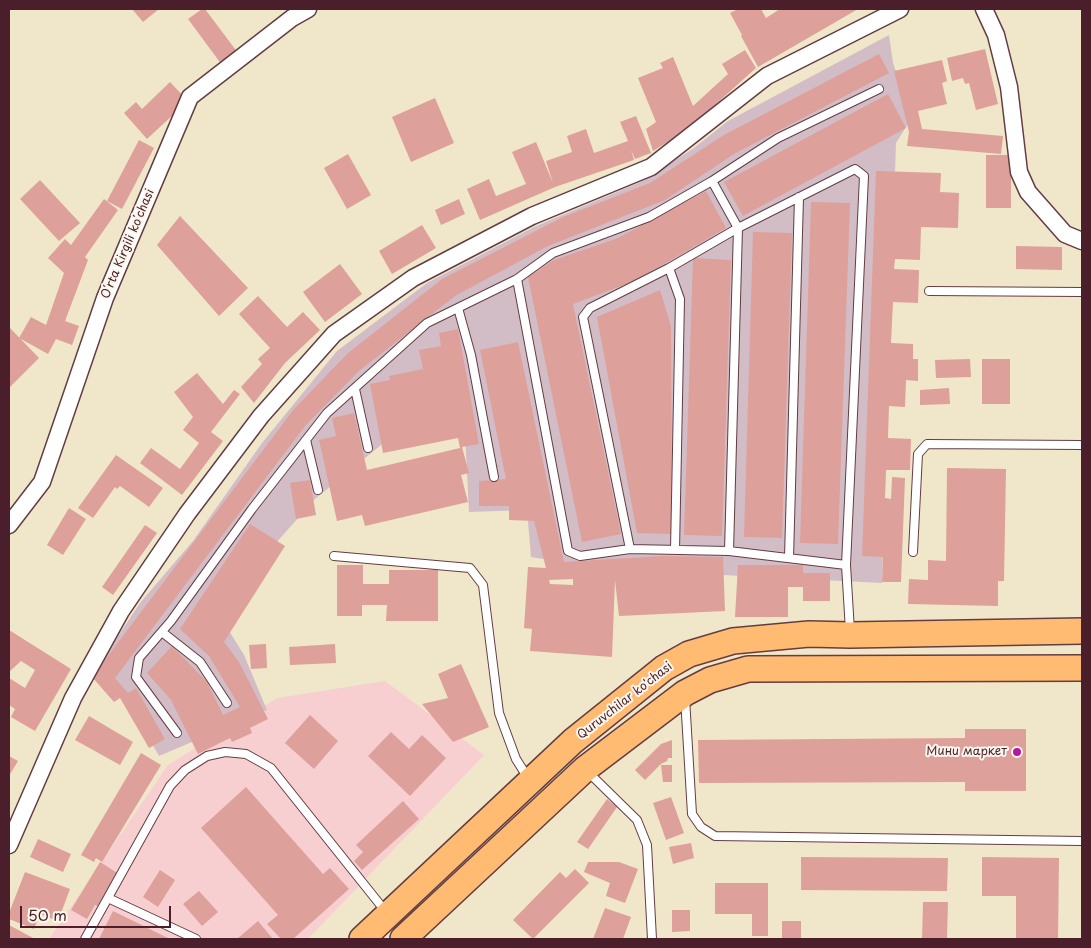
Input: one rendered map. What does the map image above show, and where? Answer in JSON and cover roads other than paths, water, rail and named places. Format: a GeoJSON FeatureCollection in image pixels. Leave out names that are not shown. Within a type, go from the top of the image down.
{"type":"FeatureCollection","features":[{"type":"Feature","properties":{"kind":"main road","name":"Quruvchilar ko'chasi"},"geometry":{"type":"LineString","coordinates":[[362,939],[573,741],[664,668],[689,654],[733,641],[809,634],[850,636],[1082,631]]}},
{"type":"Feature","properties":{"kind":"main road"},"geometry":{"type":"LineString","coordinates":[[403,939],[584,769],[685,693],[710,680],[748,669],[1082,668]]}},
{"type":"Feature","properties":{"kind":"street","name":"Oʻrta Kirgili koʻchasi"},"geometry":{"type":"LineString","coordinates":[[9,525],[42,482],[105,298],[190,97],[292,18],[308,9]]}},
{"type":"Feature","properties":{"kind":"street"},"geometry":{"type":"LineString","coordinates":[[9,845],[73,698],[121,611],[187,514],[261,416],[334,334],[413,278],[532,216],[651,167],[767,76],[900,9]]}},
{"type":"Feature","properties":{"kind":"street"},"geometry":{"type":"LineString","coordinates":[[984,9],[996,35],[1008,87],[1019,172],[1028,192],[1065,234],[1082,241]]}},
{"type":"Feature","properties":{"kind":"lane"},"geometry":{"type":"LineString","coordinates":[[177,733],[136,677],[139,658],[162,632],[252,509],[327,413],[427,323],[517,279],[553,253],[650,217],[712,181],[778,138],[879,89]]}},
{"type":"Feature","properties":{"kind":"lane"},"geometry":{"type":"LineString","coordinates":[[630,549],[582,317],[590,308],[669,268],[738,228],[854,169],[864,176],[846,565],[850,636]]}},
{"type":"Feature","properties":{"kind":"lane"},"geometry":{"type":"LineString","coordinates":[[712,181],[738,228],[729,551]]}},
{"type":"Feature","properties":{"kind":"lane"},"geometry":{"type":"LineString","coordinates":[[789,558],[799,197]]}},
{"type":"Feature","properties":{"kind":"lane"},"geometry":{"type":"LineString","coordinates":[[669,268],[680,299],[675,550]]}},
{"type":"Feature","properties":{"kind":"lane"},"geometry":{"type":"LineString","coordinates":[[517,279],[568,551],[580,556],[630,549],[729,551],[846,565]]}},
{"type":"Feature","properties":{"kind":"lane"},"geometry":{"type":"LineString","coordinates":[[928,292],[1082,292]]}},
{"type":"Feature","properties":{"kind":"lane"},"geometry":{"type":"LineString","coordinates":[[458,308],[470,355],[494,477]]}},
{"type":"Feature","properties":{"kind":"lane"},"geometry":{"type":"LineString","coordinates":[[355,389],[368,448]]}},
{"type":"Feature","properties":{"kind":"lane"},"geometry":{"type":"LineString","coordinates":[[306,440],[318,490]]}},
{"type":"Feature","properties":{"kind":"lane"},"geometry":{"type":"LineString","coordinates":[[913,552],[918,454],[927,444],[1082,444]]}},
{"type":"Feature","properties":{"kind":"lane"},"geometry":{"type":"LineString","coordinates":[[334,556],[470,568],[483,585],[499,713],[516,758],[530,781]]}},
{"type":"Feature","properties":{"kind":"lane"},"geometry":{"type":"LineString","coordinates":[[162,632],[200,662],[227,703]]}},
{"type":"Feature","properties":{"kind":"lane"},"geometry":{"type":"LineString","coordinates":[[685,693],[692,814],[701,827],[715,836],[1082,841]]}},
{"type":"Feature","properties":{"kind":"lane"},"geometry":{"type":"LineString","coordinates":[[85,939],[170,786],[185,770],[207,756],[225,752],[246,754],[271,768],[387,914]]}},
{"type":"Feature","properties":{"kind":"lane"},"geometry":{"type":"LineString","coordinates":[[584,769],[637,820],[647,845],[652,939]]}},
{"type":"Feature","properties":{"kind":"lane"},"geometry":{"type":"LineString","coordinates":[[108,898],[196,939]]}},
{"type":"Feature","properties":{"kind":"place","name":"Мини маркет"},"geometry":{"type":"Point","coordinates":[1017,752]}}]}
